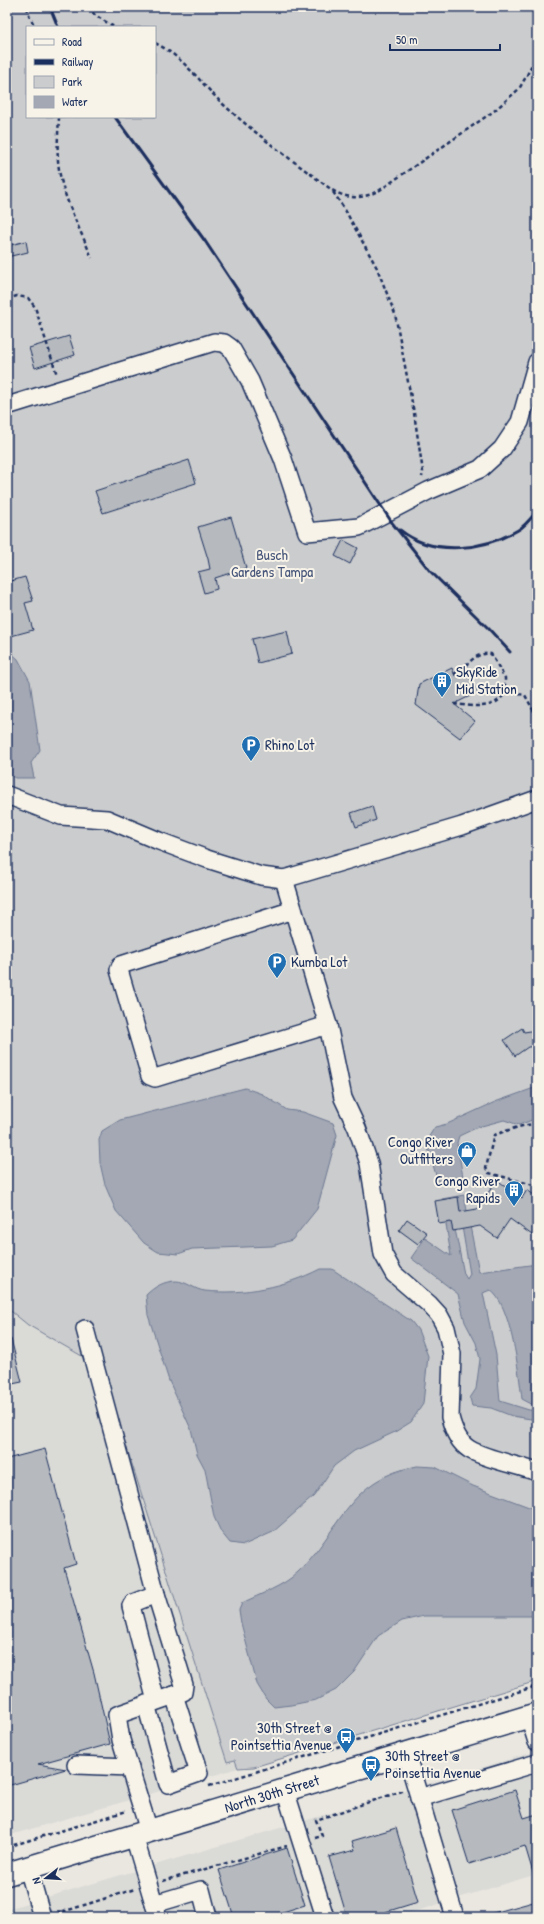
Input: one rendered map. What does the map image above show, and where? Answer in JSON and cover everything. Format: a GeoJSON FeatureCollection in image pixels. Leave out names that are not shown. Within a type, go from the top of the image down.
{"type":"FeatureCollection","features":[{"type":"Feature","properties":{"kind":"main road","name":"North 30th Street"},"geometry":{"type":"LineString","coordinates":[[7,1874],[533,1715]]}},
{"type":"Feature","properties":{"kind":"street"},"geometry":{"type":"LineString","coordinates":[[7,406],[214,342],[224,343],[231,348],[256,394],[283,459],[307,532],[359,526],[410,500],[480,469],[502,449],[520,422],[537,362]]}},
{"type":"Feature","properties":{"kind":"street"},"geometry":{"type":"LineString","coordinates":[[7,795],[61,816],[107,819],[207,859],[261,876],[284,879],[462,826],[537,799]]}},
{"type":"Feature","properties":{"kind":"street"},"geometry":{"type":"LineString","coordinates":[[284,879],[328,1025],[343,1098],[357,1128],[369,1163],[383,1254],[394,1274],[429,1304],[439,1315],[446,1328],[452,1354],[450,1417],[452,1426],[456,1435],[468,1448],[537,1472]]}},
{"type":"Feature","properties":{"kind":"street"},"geometry":{"type":"LineString","coordinates":[[293,910],[121,965],[119,970],[150,1076],[155,1078],[328,1025]]}},
{"type":"Feature","properties":{"kind":"street"},"geometry":{"type":"LineString","coordinates":[[85,1329],[156,1594],[184,1685],[183,1692],[117,1715],[121,1740],[142,1806],[141,1834],[148,1885],[156,1910],[201,1890],[208,1917]]}},
{"type":"Feature","properties":{"kind":"street"},"geometry":{"type":"LineString","coordinates":[[156,1594],[133,1603],[131,1606],[168,1784],[199,1773],[174,1695]]}},
{"type":"Feature","properties":{"kind":"street"},"geometry":{"type":"LineString","coordinates":[[533,1715],[537,1742]]}},
{"type":"Feature","properties":{"kind":"street"},"geometry":{"type":"LineString","coordinates":[[406,1753],[455,1917]]}},
{"type":"Feature","properties":{"kind":"street"},"geometry":{"type":"LineString","coordinates":[[419,1798],[537,1763]]}},
{"type":"Feature","properties":{"kind":"street"},"geometry":{"type":"LineString","coordinates":[[76,1765],[130,1767]]}},
{"type":"Feature","properties":{"kind":"street"},"geometry":{"type":"LineString","coordinates":[[285,1790],[325,1917]]}},
{"type":"Feature","properties":{"kind":"street"},"geometry":{"type":"LineString","coordinates":[[28,1868],[48,1916]]}},
{"type":"Feature","properties":{"kind":"path"},"geometry":{"type":"LineString","coordinates":[[27,7],[28,15],[34,26]]}},
{"type":"Feature","properties":{"kind":"path"},"geometry":{"type":"LineString","coordinates":[[88,7],[95,15],[112,26]]}},
{"type":"Feature","properties":{"kind":"path"},"geometry":{"type":"LineString","coordinates":[[537,25],[534,60],[537,78]]}},
{"type":"Feature","properties":{"kind":"path"},"geometry":{"type":"LineString","coordinates":[[156,43],[166,48],[178,58],[226,107],[332,190],[342,196],[361,198],[380,190],[508,100],[519,89],[528,75],[534,60]]}},
{"type":"Feature","properties":{"kind":"path"},"geometry":{"type":"LineString","coordinates":[[59,118],[58,151],[60,174],[65,195],[92,258]]}},
{"type":"Feature","properties":{"kind":"path"},"geometry":{"type":"LineString","coordinates":[[332,190],[344,208],[377,268],[395,314],[414,413],[422,472],[419,488],[410,500]]}},
{"type":"Feature","properties":{"kind":"path"},"geometry":{"type":"LineString","coordinates":[[7,299],[17,296],[28,298],[35,307],[62,389]]}},
{"type":"Feature","properties":{"kind":"path"},"geometry":{"type":"LineString","coordinates":[[454,674],[478,655],[485,653],[491,654],[505,678],[505,692],[502,698],[487,706],[454,704]]}},
{"type":"Feature","properties":{"kind":"path"},"geometry":{"type":"LineString","coordinates":[[505,692],[525,695],[537,717]]}},
{"type":"Feature","properties":{"kind":"path"},"geometry":{"type":"LineString","coordinates":[[537,1123],[518,1127],[494,1135],[486,1168],[489,1173],[537,1186]]}},
{"type":"Feature","properties":{"kind":"path"},"geometry":{"type":"LineString","coordinates":[[206,1787],[537,1686]]}},
{"type":"Feature","properties":{"kind":"path"},"geometry":{"type":"LineString","coordinates":[[48,1916],[148,1885],[322,1836],[316,1820],[402,1791]]}},
{"type":"Feature","properties":{"kind":"path"},"geometry":{"type":"LineString","coordinates":[[7,1847],[142,1806]]}},
{"type":"Feature","properties":{"kind":"shaded area"},"geometry":{"type":"Polygon","coordinates":[[[7,1009],[238,1768],[7,1836],[7,1009]]]}},
{"type":"Feature","properties":{"kind":"shaded area"},"geometry":{"type":"Polygon","coordinates":[[[537,1751],[537,1874],[458,1898],[424,1785],[537,1751]]]}},
{"type":"Feature","properties":{"kind":"shaded area"},"geometry":{"type":"Polygon","coordinates":[[[408,1790],[442,1903],[398,1917],[7,1917],[7,1909],[408,1790]]]}},
{"type":"Feature","properties":{"kind":"green space","name":"Busch Gardens Tampa"},"geometry":{"type":"Polygon","coordinates":[[[7,7],[537,7],[537,1681],[254,1767],[238,1768],[235,1760],[227,1762],[101,1367],[28,1325],[7,1308],[7,7]]]}},
{"type":"Feature","properties":{"kind":"water"},"geometry":{"type":"Polygon","coordinates":[[[7,649],[18,659],[30,681],[40,750],[31,763],[34,778],[15,778],[7,773],[7,649]]]}},
{"type":"Feature","properties":{"kind":"water"},"geometry":{"type":"Polygon","coordinates":[[[537,1087],[537,1118],[519,1125],[504,1120],[478,1127],[459,1136],[457,1143],[463,1177],[438,1182],[426,1141],[435,1127],[447,1124],[495,1102],[537,1087]]]}},
{"type":"Feature","properties":{"kind":"water"},"geometry":{"type":"Polygon","coordinates":[[[245,1088],[262,1094],[287,1110],[303,1112],[333,1123],[337,1135],[317,1209],[292,1240],[272,1246],[192,1249],[178,1254],[158,1252],[144,1243],[116,1211],[105,1185],[100,1163],[99,1140],[102,1131],[120,1120],[245,1088]]]}},
{"type":"Feature","properties":{"kind":"water"},"geometry":{"type":"Polygon","coordinates":[[[464,1195],[479,1272],[537,1264],[537,1407],[522,1399],[513,1340],[503,1309],[497,1297],[490,1290],[483,1293],[496,1355],[500,1401],[529,1410],[537,1410],[537,1420],[512,1416],[491,1408],[472,1406],[470,1398],[476,1389],[480,1359],[476,1343],[465,1322],[458,1294],[411,1258],[425,1238],[451,1256],[442,1199],[464,1195]],[[457,1197],[449,1199],[464,1274],[467,1279],[470,1274],[457,1197]]]}},
{"type":"Feature","properties":{"kind":"water"},"geometry":{"type":"Polygon","coordinates":[[[320,1269],[332,1269],[411,1321],[418,1330],[428,1356],[423,1404],[411,1422],[395,1432],[354,1451],[334,1466],[314,1496],[273,1532],[244,1545],[230,1543],[221,1532],[214,1517],[205,1469],[197,1454],[191,1429],[169,1381],[148,1315],[146,1295],[152,1289],[160,1285],[167,1282],[176,1281],[183,1282],[205,1291],[249,1291],[293,1281],[320,1269]]]}},
{"type":"Feature","properties":{"kind":"water"},"geometry":{"type":"Polygon","coordinates":[[[417,1466],[435,1467],[473,1486],[537,1510],[537,1616],[424,1616],[402,1621],[378,1636],[354,1672],[336,1690],[316,1700],[274,1707],[266,1699],[257,1684],[241,1623],[239,1610],[242,1603],[279,1586],[298,1572],[313,1556],[348,1508],[360,1494],[375,1482],[394,1473],[417,1466]]]}},
{"type":"Feature","properties":{"kind":"building"},"geometry":{"type":"Polygon","coordinates":[[[26,241],[28,252],[7,257],[7,246],[26,241]]]}},
{"type":"Feature","properties":{"kind":"building"},"geometry":{"type":"Polygon","coordinates":[[[69,336],[75,355],[35,368],[29,348],[69,336]]]}},
{"type":"Feature","properties":{"kind":"building"},"geometry":{"type":"Polygon","coordinates":[[[189,460],[196,483],[103,513],[95,491],[189,460]]]}},
{"type":"Feature","properties":{"kind":"building"},"geometry":{"type":"Polygon","coordinates":[[[231,517],[246,568],[215,578],[217,589],[204,593],[198,572],[210,569],[198,527],[231,517]]]}},
{"type":"Feature","properties":{"kind":"building"},"geometry":{"type":"Polygon","coordinates":[[[343,540],[358,548],[350,564],[335,556],[343,540]]]}},
{"type":"Feature","properties":{"kind":"building"},"geometry":{"type":"Polygon","coordinates":[[[25,577],[33,601],[25,603],[33,630],[11,636],[7,622],[7,582],[25,577]]]}},
{"type":"Feature","properties":{"kind":"building"},"geometry":{"type":"Polygon","coordinates":[[[287,631],[292,654],[258,663],[252,639],[287,631]]]}},
{"type":"Feature","properties":{"kind":"building","name":"SkyRide Mid Station"},"geometry":{"type":"Polygon","coordinates":[[[452,668],[455,676],[466,671],[478,692],[454,704],[475,721],[460,738],[416,705],[419,684],[452,668]]]}},
{"type":"Feature","properties":{"kind":"building"},"geometry":{"type":"Polygon","coordinates":[[[372,806],[376,820],[356,827],[351,813],[372,806]]]}},
{"type":"Feature","properties":{"kind":"building"},"geometry":{"type":"Polygon","coordinates":[[[522,1028],[524,1032],[537,1030],[537,1046],[528,1047],[515,1056],[504,1040],[522,1028]]]}},
{"type":"Feature","properties":{"kind":"building","name":"Congo River Rapids"},"geometry":{"type":"Polygon","coordinates":[[[497,1180],[522,1198],[527,1190],[537,1197],[537,1228],[532,1235],[510,1219],[497,1238],[480,1226],[453,1231],[451,1222],[439,1224],[435,1201],[458,1197],[460,1212],[477,1209],[497,1180]]]}},
{"type":"Feature","properties":{"kind":"building"},"geometry":{"type":"Polygon","coordinates":[[[407,1219],[427,1233],[418,1244],[399,1230],[407,1219]]]}},
{"type":"Feature","properties":{"kind":"building"},"geometry":{"type":"Polygon","coordinates":[[[7,1339],[11,1339],[22,1382],[7,1385],[7,1339]]]}},
{"type":"Feature","properties":{"kind":"building"},"geometry":{"type":"Polygon","coordinates":[[[45,1449],[76,1564],[64,1568],[94,1673],[110,1744],[38,1764],[66,1769],[7,1786],[7,1459],[45,1449]]]}},
{"type":"Feature","properties":{"kind":"building"},"geometry":{"type":"Polygon","coordinates":[[[515,1790],[524,1818],[537,1814],[537,1876],[534,1876],[525,1846],[469,1864],[452,1810],[515,1790]]]}},
{"type":"Feature","properties":{"kind":"building"},"geometry":{"type":"Polygon","coordinates":[[[396,1828],[418,1902],[369,1917],[347,1917],[329,1857],[355,1850],[352,1841],[396,1828]]]}},
{"type":"Feature","properties":{"kind":"building"},"geometry":{"type":"Polygon","coordinates":[[[287,1848],[305,1905],[267,1917],[234,1917],[219,1870],[287,1848]]]}},
{"type":"Feature","properties":{"kind":"building"},"geometry":{"type":"Polygon","coordinates":[[[537,1901],[537,1917],[493,1917],[493,1913],[537,1901]]]}},
{"type":"Feature","properties":{"kind":"railway"},"geometry":{"type":"LineString","coordinates":[[50,7],[58,26]]}},
{"type":"Feature","properties":{"kind":"railway"},"geometry":{"type":"LineString","coordinates":[[116,118],[205,241],[393,524],[430,571],[489,629],[510,652]]}},
{"type":"Feature","properties":{"kind":"railway"},"geometry":{"type":"LineString","coordinates":[[400,530],[413,539],[428,544],[459,548],[474,546],[505,537],[518,530],[526,524],[537,511]]}},
{"type":"Feature","properties":{"kind":"place","name":"SkyRide Mid Station"},"geometry":{"type":"Point","coordinates":[442,698]}},
{"type":"Feature","properties":{"kind":"place","name":"Rhino Lot"},"geometry":{"type":"Point","coordinates":[251,762]}},
{"type":"Feature","properties":{"kind":"place","name":"Kumba Lot"},"geometry":{"type":"Point","coordinates":[277,979]}},
{"type":"Feature","properties":{"kind":"place","name":"Congo River Outfitters"},"geometry":{"type":"Point","coordinates":[467,1168]}},
{"type":"Feature","properties":{"kind":"place","name":"Congo River Rapids"},"geometry":{"type":"Point","coordinates":[514,1207]}},
{"type":"Feature","properties":{"kind":"place","name":"30th Street @ Pointsettia Avenue"},"geometry":{"type":"Point","coordinates":[346,1754]}},
{"type":"Feature","properties":{"kind":"place","name":"30th Street @ Poinsettia Avenue"},"geometry":{"type":"Point","coordinates":[371,1782]}}]}
